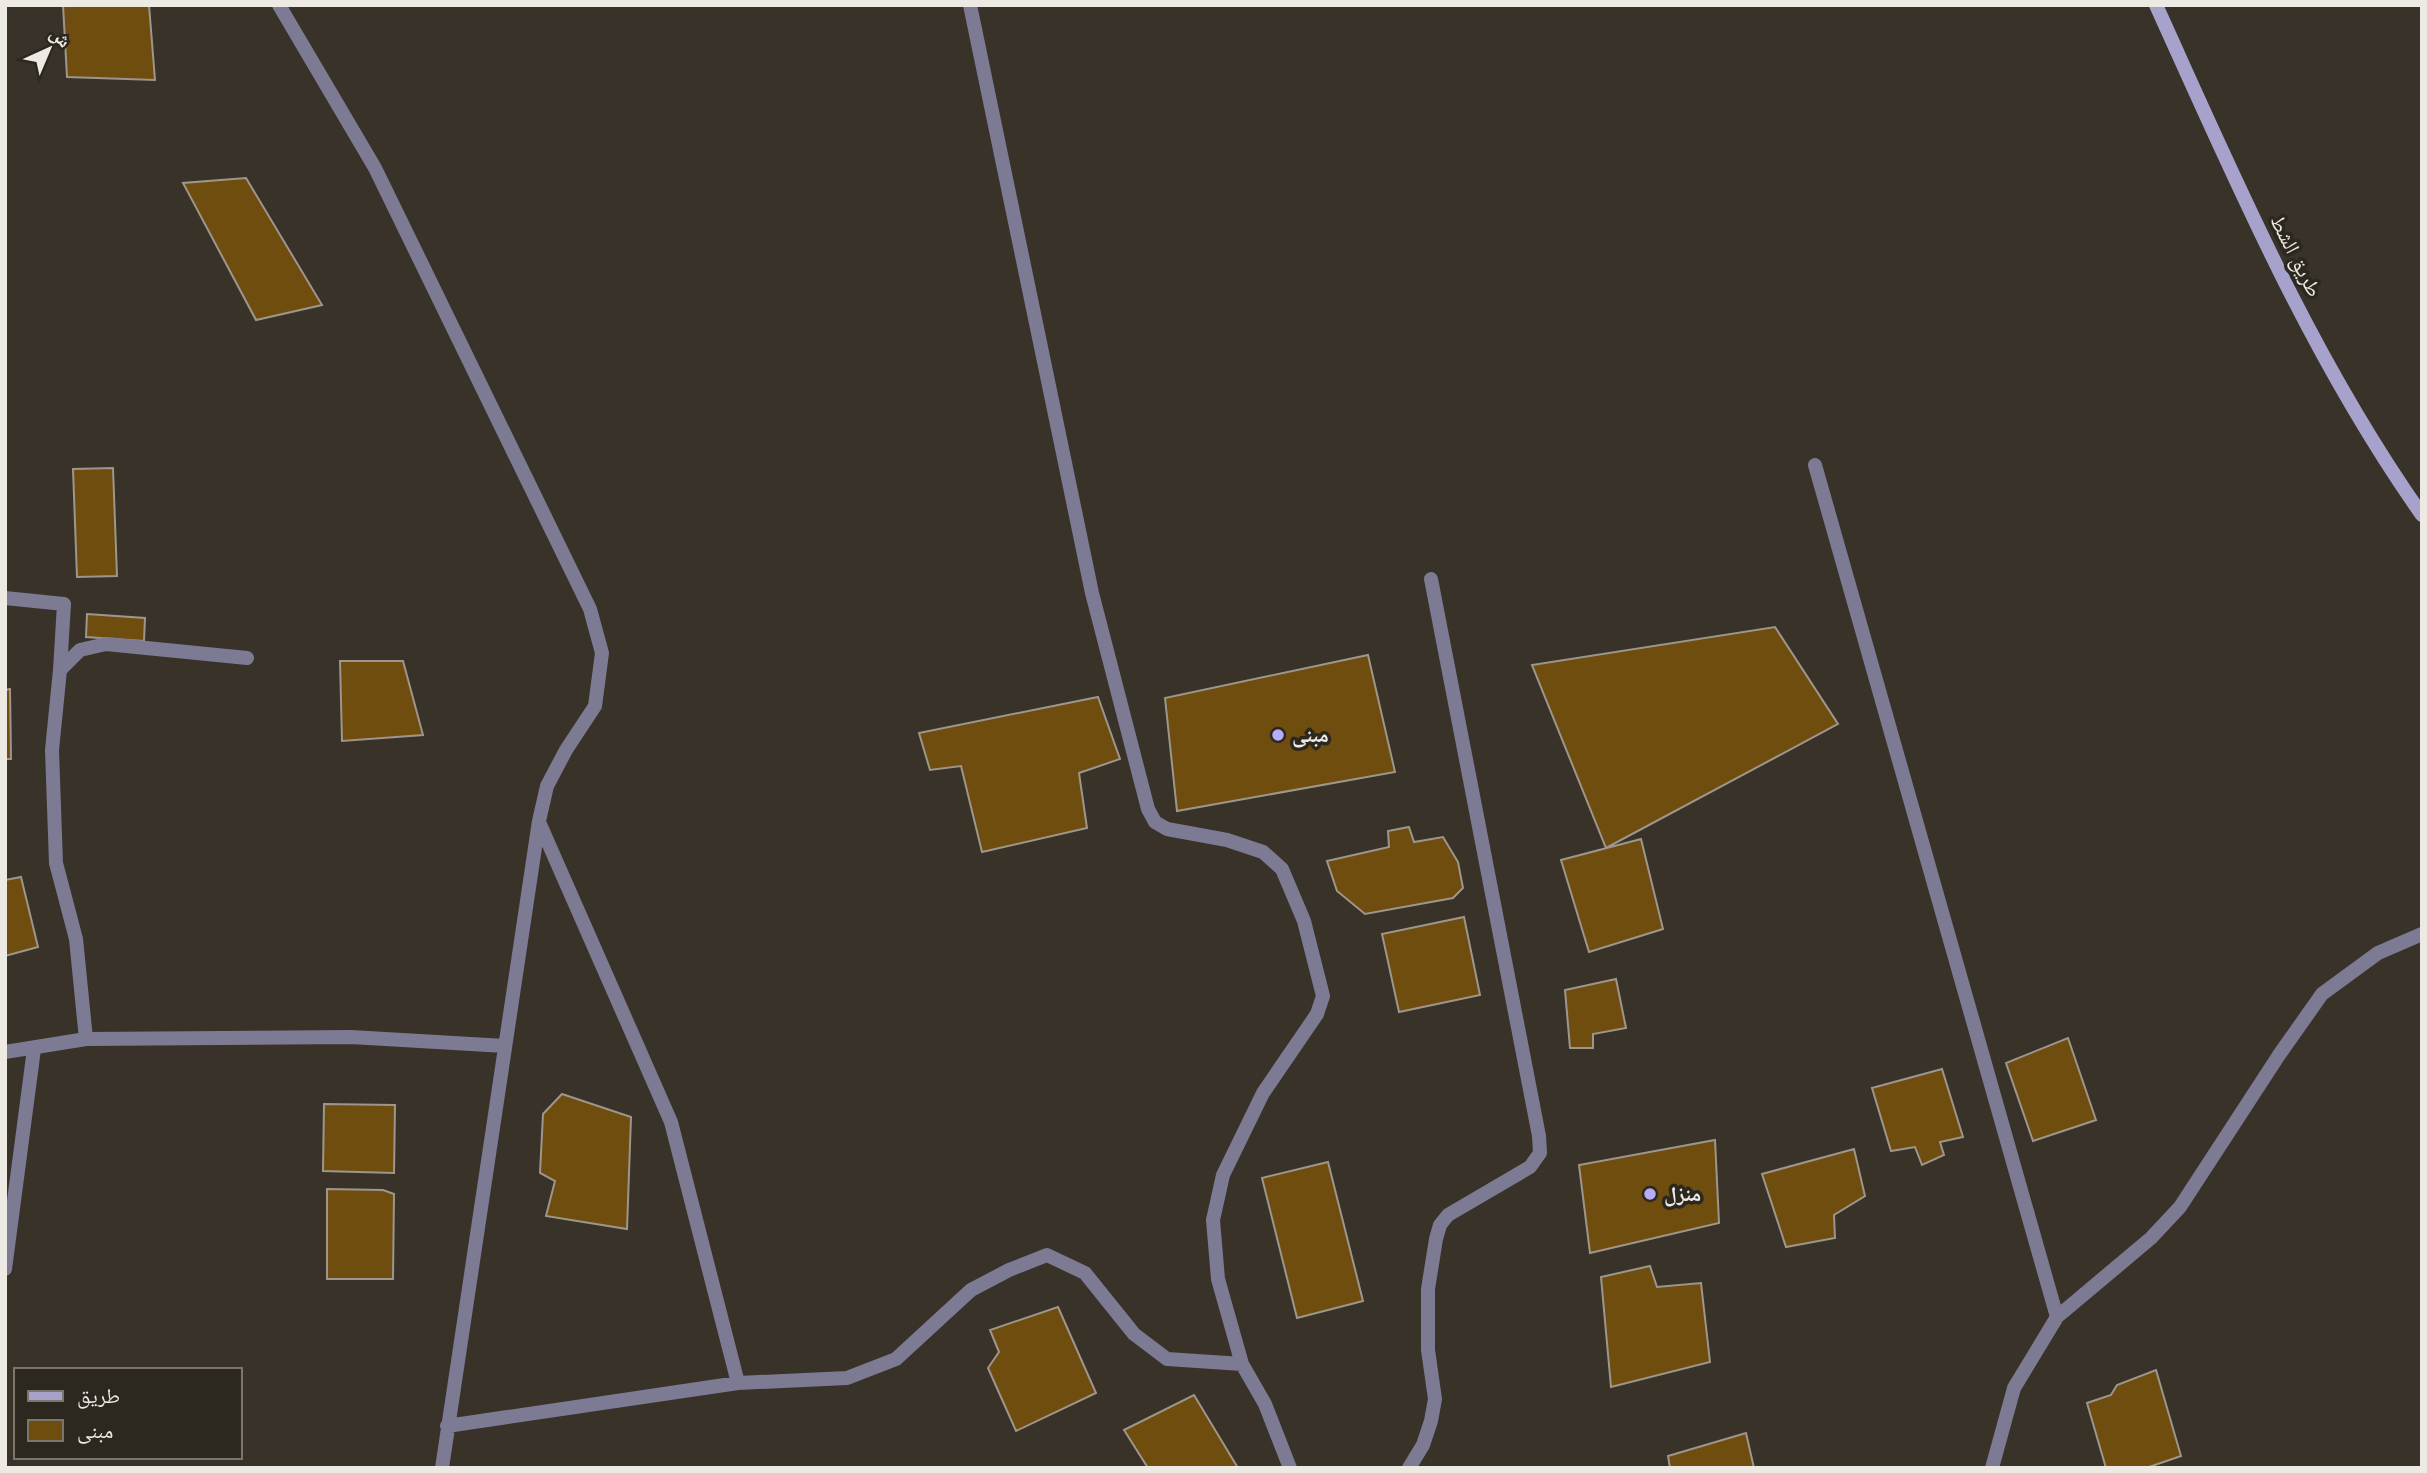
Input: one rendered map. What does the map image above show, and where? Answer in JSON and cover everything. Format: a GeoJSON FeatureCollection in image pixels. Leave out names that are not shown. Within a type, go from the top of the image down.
{"type":"FeatureCollection","features":[{"type":"Feature","properties":{"kind":"main road","name":"طريق الشط"},"geometry":{"type":"LineString","coordinates":[[2156,5],[2257,228],[2328,363],[2377,447],[2422,514]]}},
{"type":"Feature","properties":{"kind":"street"},"geometry":{"type":"LineString","coordinates":[[279,5],[375,168],[590,609],[602,653],[594,706],[547,786],[539,821],[442,1468]]}},
{"type":"Feature","properties":{"kind":"street"},"geometry":{"type":"LineString","coordinates":[[970,5],[1092,593],[1148,809],[1155,822],[1167,829],[1227,840],[1263,852],[1282,869],[1304,921],[1323,996],[1318,1014],[1263,1093],[1223,1175],[1213,1220],[1218,1279],[1242,1364],[1265,1404],[1290,1468]]}},
{"type":"Feature","properties":{"kind":"street"},"geometry":{"type":"LineString","coordinates":[[1815,465],[2057,1317]]}},
{"type":"Feature","properties":{"kind":"street"},"geometry":{"type":"LineString","coordinates":[[1409,1468],[1423,1445],[1435,1399],[1428,1350],[1428,1289],[1440,1225],[1448,1214],[1530,1167],[1540,1153],[1539,1136],[1431,579]]}},
{"type":"Feature","properties":{"kind":"street"},"geometry":{"type":"LineString","coordinates":[[5,598],[64,604],[52,750],[56,863],[76,939],[86,1039]]}},
{"type":"Feature","properties":{"kind":"street"},"geometry":{"type":"LineString","coordinates":[[60,670],[80,650],[106,644],[247,658]]}},
{"type":"Feature","properties":{"kind":"street"},"geometry":{"type":"LineString","coordinates":[[539,821],[671,1122],[738,1383]]}},
{"type":"Feature","properties":{"kind":"street"},"geometry":{"type":"LineString","coordinates":[[1992,1468],[2014,1388],[2057,1317],[2151,1238],[2180,1207],[2322,994],[2378,953],[2422,934]]}},
{"type":"Feature","properties":{"kind":"street"},"geometry":{"type":"LineString","coordinates":[[5,1052],[86,1039],[351,1037],[505,1046]]}},
{"type":"Feature","properties":{"kind":"street"},"geometry":{"type":"LineString","coordinates":[[5,1269],[34,1049]]}},
{"type":"Feature","properties":{"kind":"street"},"geometry":{"type":"LineString","coordinates":[[447,1426],[738,1383],[847,1377],[896,1359],[971,1290],[1010,1269],[1047,1255],[1085,1273],[1134,1334],[1167,1359],[1242,1364]]}},
{"type":"Feature","properties":{"kind":"building"},"geometry":{"type":"Polygon","coordinates":[[[63,5],[149,5],[155,80],[67,77],[63,5]]]}},
{"type":"Feature","properties":{"kind":"building"},"geometry":{"type":"Polygon","coordinates":[[[246,178],[322,305],[256,320],[183,183],[246,178]]]}},
{"type":"Feature","properties":{"kind":"building"},"geometry":{"type":"Polygon","coordinates":[[[113,468],[117,576],[77,577],[73,469],[113,468]]]}},
{"type":"Feature","properties":{"kind":"building"},"geometry":{"type":"Polygon","coordinates":[[[87,614],[145,618],[144,641],[86,637],[87,614]]]}},
{"type":"Feature","properties":{"kind":"building"},"geometry":{"type":"Polygon","coordinates":[[[1775,627],[1838,724],[1606,848],[1532,665],[1775,627]]]}},
{"type":"Feature","properties":{"kind":"building","name":"مبنى"},"geometry":{"type":"Polygon","coordinates":[[[1368,655],[1395,772],[1177,811],[1165,698],[1368,655]]]}},
{"type":"Feature","properties":{"kind":"building"},"geometry":{"type":"Polygon","coordinates":[[[340,661],[403,661],[423,735],[342,741],[340,661]]]}},
{"type":"Feature","properties":{"kind":"building"},"geometry":{"type":"Polygon","coordinates":[[[10,689],[11,759],[5,759],[5,690],[10,689]]]}},
{"type":"Feature","properties":{"kind":"building"},"geometry":{"type":"Polygon","coordinates":[[[1098,697],[1120,759],[1079,773],[1087,828],[982,852],[961,766],[930,770],[919,733],[1098,697]]]}},
{"type":"Feature","properties":{"kind":"building"},"geometry":{"type":"Polygon","coordinates":[[[1409,827],[1414,842],[1443,837],[1458,862],[1463,888],[1453,898],[1365,914],[1337,891],[1327,861],[1389,847],[1388,831],[1409,827]]]}},
{"type":"Feature","properties":{"kind":"building"},"geometry":{"type":"Polygon","coordinates":[[[1641,839],[1663,929],[1589,952],[1561,860],[1641,839]]]}},
{"type":"Feature","properties":{"kind":"building"},"geometry":{"type":"Polygon","coordinates":[[[21,877],[38,947],[5,956],[5,880],[21,877]]]}},
{"type":"Feature","properties":{"kind":"building"},"geometry":{"type":"Polygon","coordinates":[[[1464,917],[1480,995],[1399,1012],[1382,934],[1464,917]]]}},
{"type":"Feature","properties":{"kind":"building"},"geometry":{"type":"Polygon","coordinates":[[[1616,979],[1626,1028],[1593,1034],[1593,1048],[1570,1048],[1565,990],[1616,979]]]}},
{"type":"Feature","properties":{"kind":"building"},"geometry":{"type":"Polygon","coordinates":[[[2068,1038],[2096,1120],[2033,1141],[2006,1063],[2068,1038]]]}},
{"type":"Feature","properties":{"kind":"building"},"geometry":{"type":"Polygon","coordinates":[[[1942,1069],[1963,1137],[1940,1142],[1944,1155],[1922,1165],[1915,1147],[1891,1151],[1872,1088],[1942,1069]]]}},
{"type":"Feature","properties":{"kind":"building"},"geometry":{"type":"Polygon","coordinates":[[[562,1094],[631,1117],[627,1229],[546,1216],[555,1181],[540,1173],[543,1114],[562,1094]]]}},
{"type":"Feature","properties":{"kind":"building"},"geometry":{"type":"Polygon","coordinates":[[[324,1104],[395,1105],[394,1173],[323,1171],[324,1104]]]}},
{"type":"Feature","properties":{"kind":"building","name":"منزل"},"geometry":{"type":"Polygon","coordinates":[[[1715,1140],[1719,1223],[1590,1253],[1579,1165],[1715,1140]]]}},
{"type":"Feature","properties":{"kind":"building","name":"منزل"},"geometry":{"type":"Polygon","coordinates":[[[1854,1149],[1865,1196],[1834,1215],[1835,1238],[1786,1247],[1762,1174],[1854,1149]]]}},
{"type":"Feature","properties":{"kind":"building"},"geometry":{"type":"Polygon","coordinates":[[[1328,1162],[1363,1301],[1297,1318],[1262,1178],[1328,1162]]]}},
{"type":"Feature","properties":{"kind":"building"},"geometry":{"type":"Polygon","coordinates":[[[327,1189],[383,1190],[394,1194],[393,1279],[327,1279],[327,1189]]]}},
{"type":"Feature","properties":{"kind":"building","name":"منزل"},"geometry":{"type":"Polygon","coordinates":[[[1650,1266],[1657,1287],[1701,1283],[1710,1362],[1611,1387],[1601,1277],[1650,1266]]]}},
{"type":"Feature","properties":{"kind":"building"},"geometry":{"type":"Polygon","coordinates":[[[1058,1307],[1096,1393],[1016,1431],[988,1368],[999,1352],[990,1330],[1058,1307]]]}},
{"type":"Feature","properties":{"kind":"building"},"geometry":{"type":"Polygon","coordinates":[[[2156,1370],[2181,1456],[2146,1468],[2106,1468],[2087,1403],[2111,1395],[2117,1385],[2156,1370]]]}},
{"type":"Feature","properties":{"kind":"building"},"geometry":{"type":"Polygon","coordinates":[[[1194,1395],[1238,1468],[1148,1468],[1124,1430],[1194,1395]]]}},
{"type":"Feature","properties":{"kind":"building"},"geometry":{"type":"Polygon","coordinates":[[[1746,1433],[1754,1468],[1670,1468],[1668,1456],[1746,1433]]]}},
{"type":"Feature","properties":{"kind":"place","name":"مبنى"},"geometry":{"type":"Point","coordinates":[1278,735]}},
{"type":"Feature","properties":{"kind":"place","name":"منزل"},"geometry":{"type":"Point","coordinates":[1650,1194]}}]}
